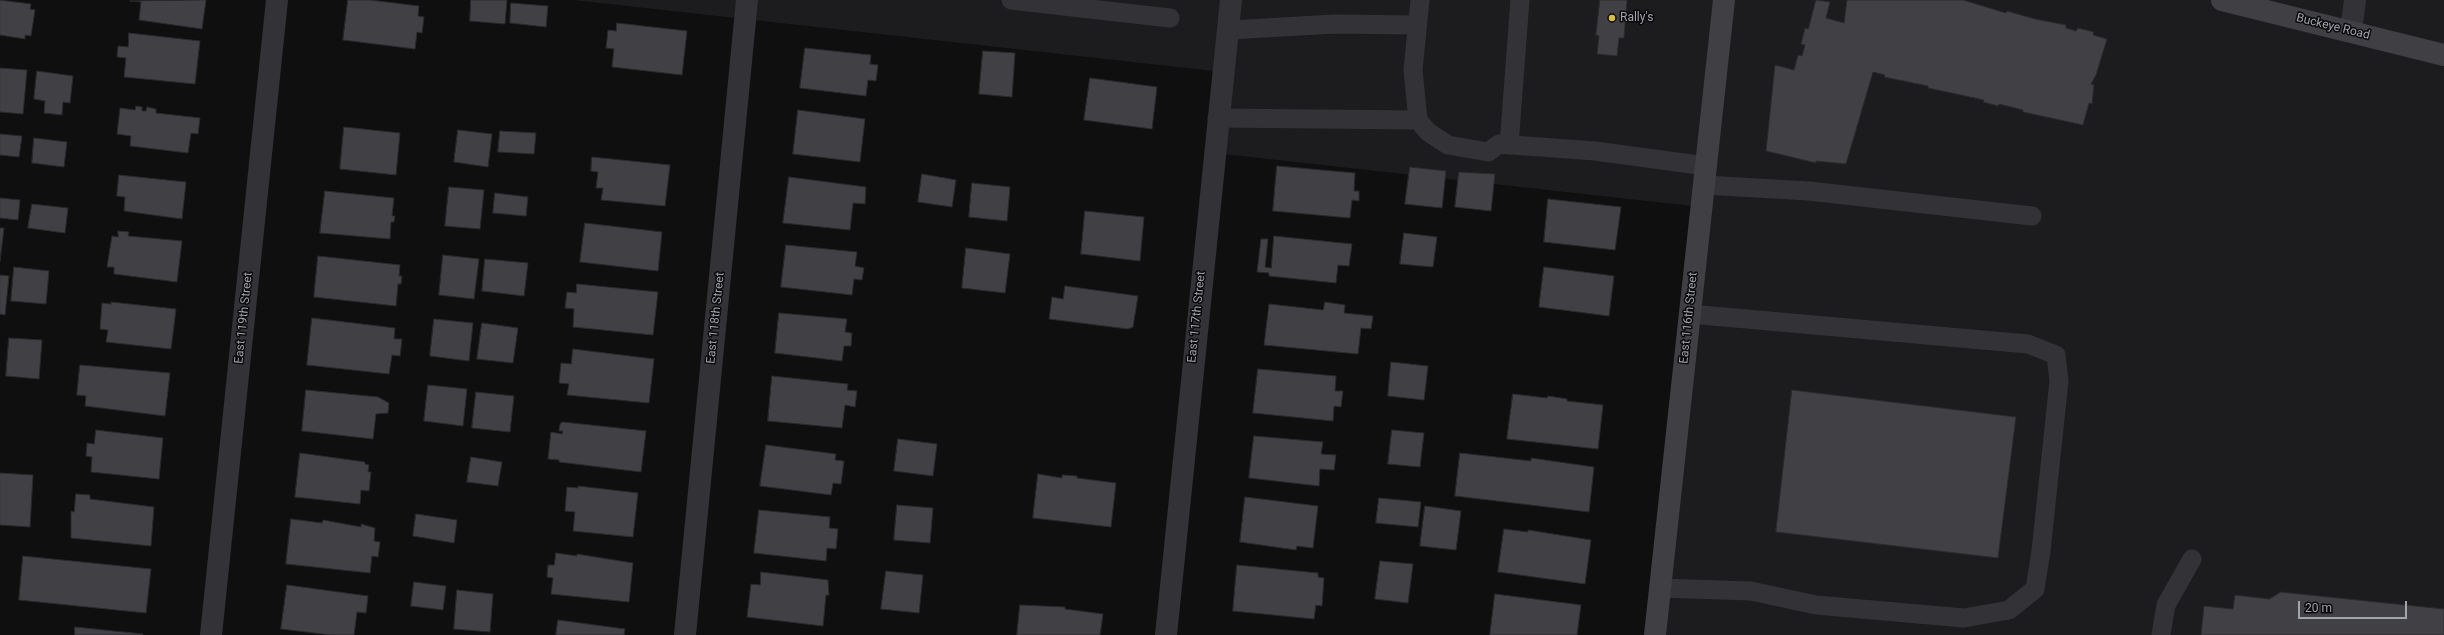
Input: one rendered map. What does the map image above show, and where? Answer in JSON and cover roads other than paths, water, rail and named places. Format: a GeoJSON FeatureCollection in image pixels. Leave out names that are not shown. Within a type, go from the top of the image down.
{"type":"FeatureCollection","features":[{"type":"Feature","properties":{"kind":"main road","name":"East 116th Street"},"geometry":{"type":"LineString","coordinates":[[1655,635],[1724,0]]}},
{"type":"Feature","properties":{"kind":"main road","name":"Buckeye Road"},"geometry":{"type":"LineString","coordinates":[[2222,0],[2259,4],[2351,32],[2444,55]]}},
{"type":"Feature","properties":{"kind":"street","name":"East 119th Street"},"geometry":{"type":"LineString","coordinates":[[211,635],[277,0]]}},
{"type":"Feature","properties":{"kind":"street","name":"East 118th Street"},"geometry":{"type":"LineString","coordinates":[[685,635],[747,0]]}},
{"type":"Feature","properties":{"kind":"street","name":"East 117th Street"},"geometry":{"type":"LineString","coordinates":[[1166,635],[1217,118],[1229,30],[1231,0]]}},
{"type":"Feature","properties":{"kind":"street"},"geometry":{"type":"LineString","coordinates":[[2351,32],[2354,0]]}},
{"type":"Feature","properties":{"kind":"lane"},"geometry":{"type":"LineString","coordinates":[[1011,0],[1170,18]]}},
{"type":"Feature","properties":{"kind":"lane"},"geometry":{"type":"LineString","coordinates":[[1420,0],[1413,70],[1418,120],[1428,132],[1448,144],[1488,152],[1499,144],[1595,151],[1705,176],[1809,191],[2032,216]]}},
{"type":"Feature","properties":{"kind":"lane"},"geometry":{"type":"LineString","coordinates":[[1508,145],[1520,0]]}},
{"type":"Feature","properties":{"kind":"lane"},"geometry":{"type":"LineString","coordinates":[[1229,30],[1334,24],[1417,24]]}},
{"type":"Feature","properties":{"kind":"lane"},"geometry":{"type":"LineString","coordinates":[[1217,118],[1418,120]]}},
{"type":"Feature","properties":{"kind":"lane"},"geometry":{"type":"LineString","coordinates":[[1660,588],[1751,591],[1816,605],[1964,618],[2008,610],[2034,590],[2041,551],[2059,381],[2056,355],[2028,344],[1690,314]]}},
{"type":"Feature","properties":{"kind":"lane"},"geometry":{"type":"LineString","coordinates":[[2161,635],[2166,605],[2192,559]]}},
{"type":"Feature","properties":{"kind":"place","name":"Rally's"},"geometry":{"type":"Point","coordinates":[1612,18]}}]}
